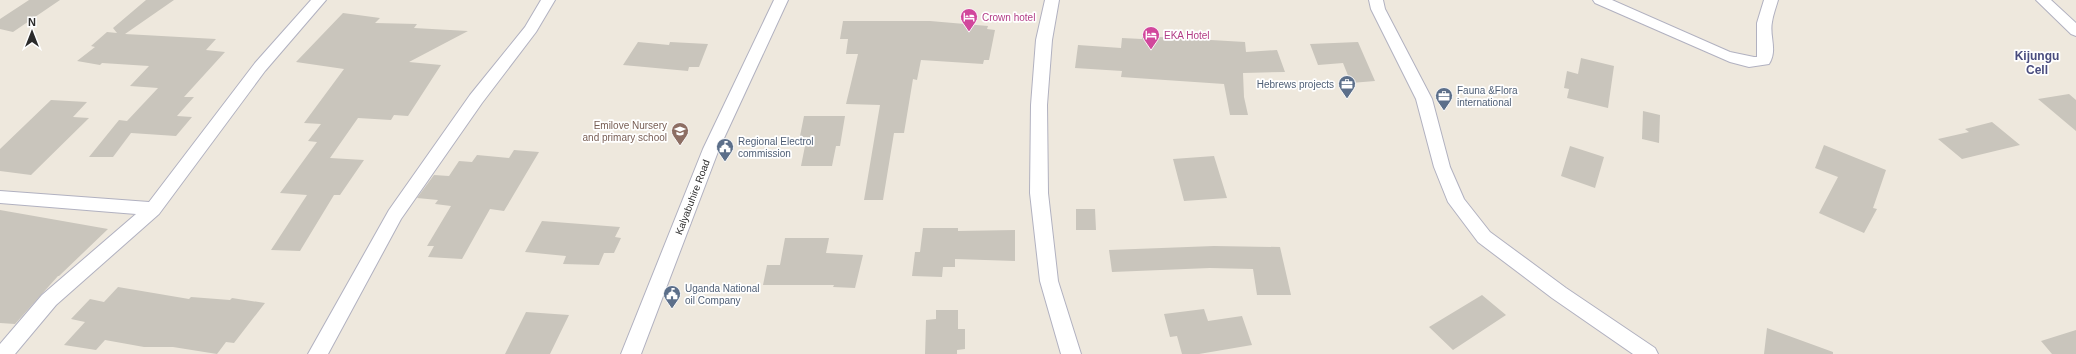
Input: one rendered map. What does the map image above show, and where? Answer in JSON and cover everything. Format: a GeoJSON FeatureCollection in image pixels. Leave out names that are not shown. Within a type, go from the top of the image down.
{"type":"FeatureCollection","features":[{"type":"Feature","properties":{"kind":"street"},"geometry":{"type":"LineString","coordinates":[[3,354],[49,300],[153,209],[260,67],[319,0]]}},
{"type":"Feature","properties":{"kind":"street"},"geometry":{"type":"LineString","coordinates":[[318,354],[395,215],[476,99],[531,29],[548,0]]}},
{"type":"Feature","properties":{"kind":"street","name":"Kalyabuhire Road"},"geometry":{"type":"LineString","coordinates":[[630,354],[711,149],[781,0]]}},
{"type":"Feature","properties":{"kind":"street"},"geometry":{"type":"LineString","coordinates":[[1052,0],[1044,40],[1039,105],[1039,193],[1049,281],[1071,354]]}},
{"type":"Feature","properties":{"kind":"street"},"geometry":{"type":"LineString","coordinates":[[1376,0],[1378,9],[1424,99],[1442,166],[1457,202],[1484,237],[1559,293],[1648,354]]}},
{"type":"Feature","properties":{"kind":"street"},"geometry":{"type":"LineString","coordinates":[[1600,0],[1745,62],[1764,60],[1766,51],[1764,23],[1770,0]]}},
{"type":"Feature","properties":{"kind":"street"},"geometry":{"type":"LineString","coordinates":[[2043,0],[2076,31]]}},
{"type":"Feature","properties":{"kind":"street"},"geometry":{"type":"LineString","coordinates":[[0,198],[153,209]]}},
{"type":"Feature","properties":{"kind":"building"},"geometry":{"type":"Polygon","coordinates":[[[29,0],[60,0],[13,32],[0,29],[0,19],[29,0]]]}},
{"type":"Feature","properties":{"kind":"building"},"geometry":{"type":"Polygon","coordinates":[[[146,0],[174,0],[125,34],[216,39],[206,50],[225,52],[184,97],[194,97],[177,116],[192,117],[176,136],[131,133],[113,157],[89,157],[119,120],[127,121],[158,88],[130,86],[149,66],[102,63],[100,65],[77,61],[95,47],[91,46],[107,32],[117,33],[113,28],[146,0]]]}},
{"type":"Feature","properties":{"kind":"building"},"geometry":{"type":"Polygon","coordinates":[[[343,13],[380,18],[375,23],[417,24],[414,28],[468,31],[409,62],[441,65],[408,116],[394,115],[391,120],[358,118],[330,158],[364,160],[340,195],[334,195],[300,251],[271,250],[307,195],[280,193],[317,142],[308,141],[321,124],[304,123],[344,69],[296,62],[343,13]]]}},
{"type":"Feature","properties":{"kind":"building"},"geometry":{"type":"Polygon","coordinates":[[[843,21],[930,21],[988,26],[987,29],[995,30],[989,60],[984,60],[983,64],[921,60],[917,80],[913,79],[904,133],[894,133],[883,200],[864,200],[880,105],[846,104],[858,54],[846,54],[848,39],[840,39],[843,21]]]}},
{"type":"Feature","properties":{"kind":"building"},"geometry":{"type":"Polygon","coordinates":[[[1142,36],[1245,42],[1246,52],[1277,50],[1285,72],[1243,73],[1244,97],[1248,115],[1230,115],[1224,84],[1121,77],[1122,71],[1075,68],[1078,45],[1121,48],[1122,38],[1142,39],[1142,36]]]}},
{"type":"Feature","properties":{"kind":"building"},"geometry":{"type":"Polygon","coordinates":[[[638,42],[669,45],[670,42],[708,44],[699,67],[689,67],[688,71],[623,65],[638,42]]]}},
{"type":"Feature","properties":{"kind":"building"},"geometry":{"type":"Polygon","coordinates":[[[1358,42],[1375,81],[1351,83],[1343,63],[1318,65],[1310,44],[1358,42]]]}},
{"type":"Feature","properties":{"kind":"building"},"geometry":{"type":"Polygon","coordinates":[[[1581,58],[1614,66],[1608,108],[1567,98],[1569,89],[1564,88],[1567,71],[1578,74],[1581,58]]]}},
{"type":"Feature","properties":{"kind":"building"},"geometry":{"type":"Polygon","coordinates":[[[2069,94],[2076,100],[2076,131],[2038,99],[2069,94]]]}},
{"type":"Feature","properties":{"kind":"building"},"geometry":{"type":"Polygon","coordinates":[[[51,100],[87,102],[73,117],[89,118],[31,175],[0,171],[0,149],[51,100]]]}},
{"type":"Feature","properties":{"kind":"building"},"geometry":{"type":"Polygon","coordinates":[[[1643,111],[1660,115],[1659,143],[1642,139],[1643,111]]]}},
{"type":"Feature","properties":{"kind":"building"},"geometry":{"type":"Polygon","coordinates":[[[804,116],[845,116],[840,146],[836,146],[832,166],[801,166],[805,146],[798,146],[804,116]]]}},
{"type":"Feature","properties":{"kind":"building"},"geometry":{"type":"Polygon","coordinates":[[[1992,122],[2020,145],[1962,159],[1938,139],[1969,132],[1965,129],[1992,122]]]}},
{"type":"Feature","properties":{"kind":"building"},"geometry":{"type":"Polygon","coordinates":[[[1824,145],[1886,170],[1873,208],[1877,209],[1864,233],[1819,213],[1838,177],[1815,168],[1824,145]]]}},
{"type":"Feature","properties":{"kind":"building"},"geometry":{"type":"Polygon","coordinates":[[[1570,146],[1604,157],[1595,188],[1561,176],[1570,146]]]}},
{"type":"Feature","properties":{"kind":"building"},"geometry":{"type":"Polygon","coordinates":[[[514,150],[539,152],[504,211],[490,209],[462,259],[428,257],[434,246],[427,246],[451,206],[435,204],[438,200],[417,198],[434,175],[449,176],[459,161],[472,162],[477,155],[509,158],[514,150]]]}},
{"type":"Feature","properties":{"kind":"building"},"geometry":{"type":"Polygon","coordinates":[[[1214,156],[1227,198],[1184,201],[1173,159],[1214,156]]]}},
{"type":"Feature","properties":{"kind":"building"},"geometry":{"type":"Polygon","coordinates":[[[1076,209],[1095,209],[1096,230],[1076,230],[1076,209]]]}},
{"type":"Feature","properties":{"kind":"building"},"geometry":{"type":"Polygon","coordinates":[[[0,210],[108,229],[58,276],[15,324],[0,323],[0,210]]]}},
{"type":"Feature","properties":{"kind":"building"},"geometry":{"type":"Polygon","coordinates":[[[542,221],[620,227],[615,237],[621,238],[614,253],[604,253],[599,265],[563,264],[566,256],[525,252],[542,221]]]}},
{"type":"Feature","properties":{"kind":"building"},"geometry":{"type":"Polygon","coordinates":[[[923,228],[958,228],[958,231],[1015,230],[1015,261],[955,259],[955,267],[943,267],[942,277],[912,276],[915,252],[920,252],[923,228]]]}},
{"type":"Feature","properties":{"kind":"building"},"geometry":{"type":"Polygon","coordinates":[[[785,238],[829,238],[826,253],[863,255],[855,288],[833,287],[834,285],[763,285],[767,265],[780,265],[785,238]]]}},
{"type":"Feature","properties":{"kind":"building"},"geometry":{"type":"Polygon","coordinates":[[[1214,246],[1280,247],[1291,295],[1257,295],[1253,269],[1210,268],[1112,272],[1109,250],[1214,246]]]}},
{"type":"Feature","properties":{"kind":"building"},"geometry":{"type":"Polygon","coordinates":[[[118,287],[189,299],[191,297],[230,300],[232,298],[265,303],[234,343],[226,342],[217,354],[173,347],[144,347],[105,340],[96,350],[64,345],[85,322],[71,319],[90,299],[104,302],[118,287]]]}},
{"type":"Feature","properties":{"kind":"building"},"geometry":{"type":"Polygon","coordinates":[[[1482,295],[1506,315],[1453,350],[1429,327],[1482,295]]]}},
{"type":"Feature","properties":{"kind":"building"},"geometry":{"type":"Polygon","coordinates":[[[1204,309],[1208,321],[1242,316],[1252,345],[1199,354],[1182,354],[1177,336],[1170,337],[1164,314],[1204,309]]]}},
{"type":"Feature","properties":{"kind":"building"},"geometry":{"type":"Polygon","coordinates":[[[936,310],[958,310],[958,329],[965,329],[965,349],[957,350],[957,354],[925,354],[926,320],[936,319],[936,310]]]}},
{"type":"Feature","properties":{"kind":"building"},"geometry":{"type":"Polygon","coordinates":[[[526,312],[569,315],[550,354],[505,354],[526,312]]]}},
{"type":"Feature","properties":{"kind":"building"},"geometry":{"type":"Polygon","coordinates":[[[1767,328],[1833,352],[1833,354],[1764,354],[1767,328]]]}},
{"type":"Feature","properties":{"kind":"building"},"geometry":{"type":"Polygon","coordinates":[[[2076,330],[2076,354],[2052,354],[2041,341],[2076,330]]]}},
{"type":"Feature","properties":{"kind":"place","name":"Crown hotel"},"geometry":{"type":"Point","coordinates":[969,32]}},
{"type":"Feature","properties":{"kind":"place","name":"EKA Hotel"},"geometry":{"type":"Point","coordinates":[1151,50]}},
{"type":"Feature","properties":{"kind":"place","name":"Hebrews projects"},"geometry":{"type":"Point","coordinates":[1347,99]}},
{"type":"Feature","properties":{"kind":"place","name":"Fauna &Flora international"},"geometry":{"type":"Point","coordinates":[1444,111]}},
{"type":"Feature","properties":{"kind":"place","name":"Emilove Nursery and primary school"},"geometry":{"type":"Point","coordinates":[680,146]}},
{"type":"Feature","properties":{"kind":"place","name":"Regional Electrol commission"},"geometry":{"type":"Point","coordinates":[725,162]}},
{"type":"Feature","properties":{"kind":"place","name":"Uganda National oil Company"},"geometry":{"type":"Point","coordinates":[672,309]}},
{"type":"Feature","properties":{"kind":"district","name":"Kijungu Cell"},"geometry":{"type":"Point","coordinates":[2037,63]}}]}
